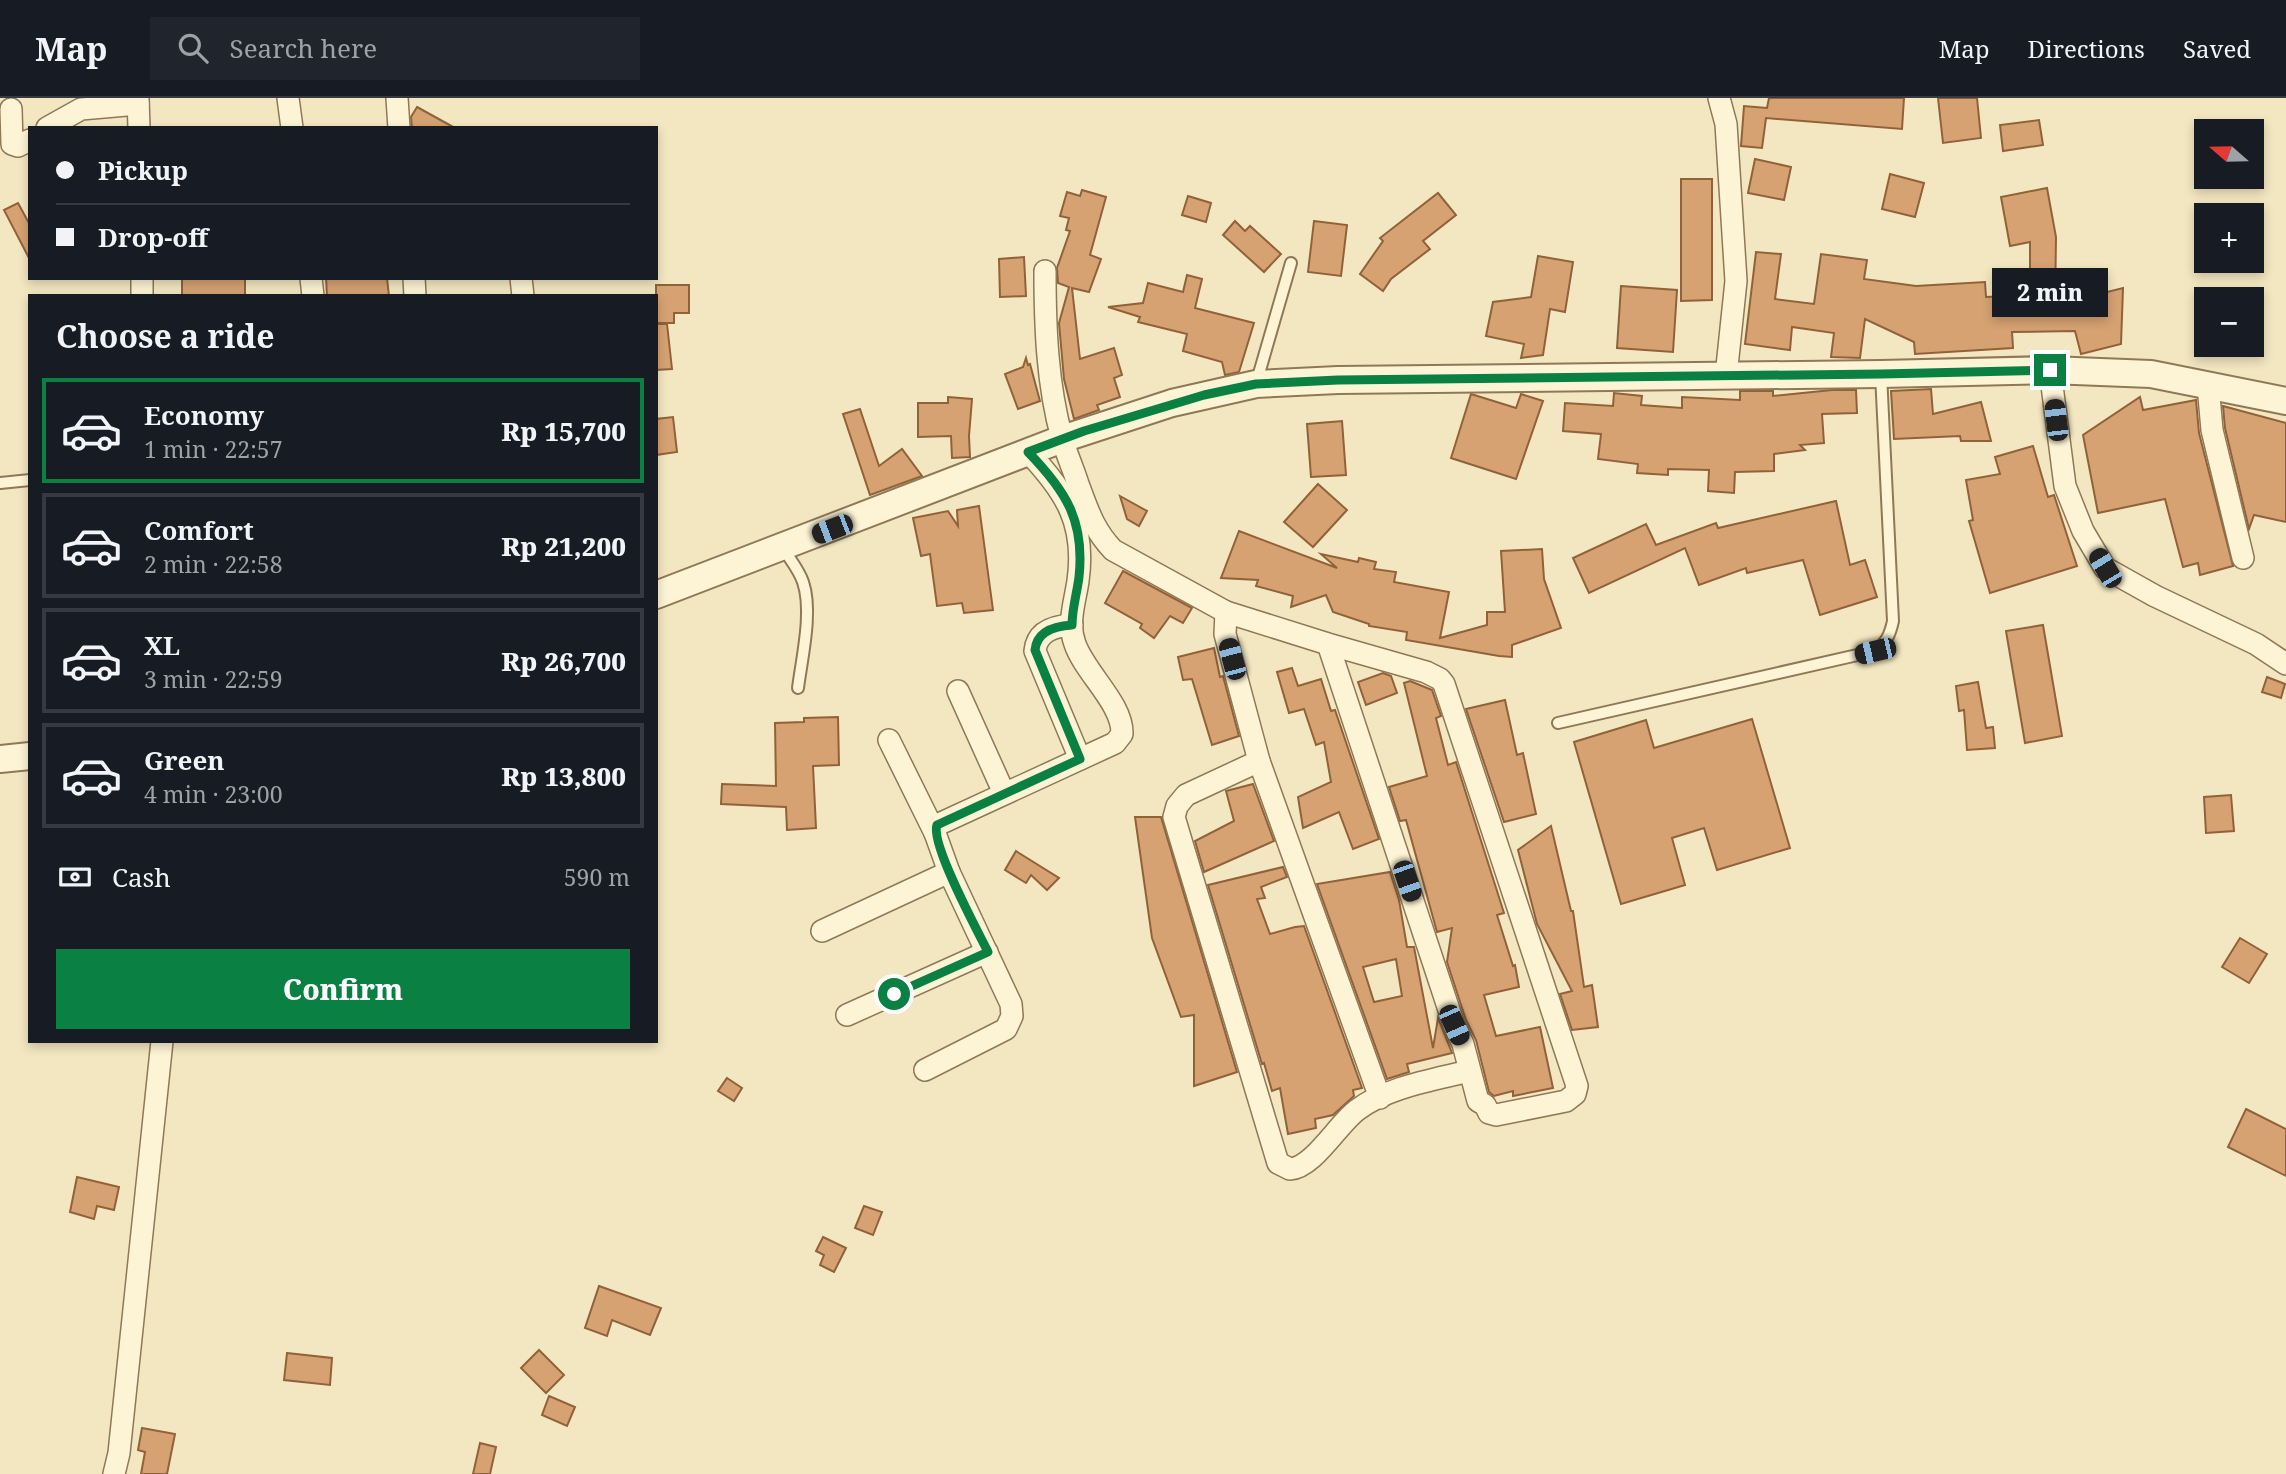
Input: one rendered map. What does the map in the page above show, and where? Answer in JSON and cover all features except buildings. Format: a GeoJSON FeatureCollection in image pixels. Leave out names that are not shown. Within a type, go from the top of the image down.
{"type":"FeatureCollection","features":[{"type":"Feature","properties":{"kind":"street"},"geometry":{"type":"LineString","coordinates":[[288,98],[292,126]]}},
{"type":"Feature","properties":{"kind":"street"},"geometry":{"type":"LineString","coordinates":[[397,98],[399,126]]}},
{"type":"Feature","properties":{"kind":"street"},"geometry":{"type":"LineString","coordinates":[[1718,98],[1726,124],[1735,281],[1726,376]]}},
{"type":"Feature","properties":{"kind":"street"},"geometry":{"type":"LineString","coordinates":[[50,126],[81,108],[138,101],[139,126]]}},
{"type":"Feature","properties":{"kind":"street"},"geometry":{"type":"LineString","coordinates":[[11,110],[12,144],[19,146],[28,141]]}},
{"type":"Feature","properties":{"kind":"street"},"geometry":{"type":"LineString","coordinates":[[1045,271],[1045,314],[1052,393],[1062,439],[1093,526],[1102,539],[1113,550],[1226,612],[1328,645],[1426,672],[1444,684],[1577,1086],[1575,1094],[1566,1101],[1496,1115],[1489,1113],[1485,1105],[1478,1101],[1463,1044],[1454,1025],[1328,645]]}},
{"type":"Feature","properties":{"kind":"street"},"geometry":{"type":"LineString","coordinates":[[2050,370],[2065,486],[2083,531],[2105,568],[2155,596],[2256,644],[2286,664]]}},
{"type":"Feature","properties":{"kind":"street"},"geometry":{"type":"LineString","coordinates":[[658,593],[783,548],[1062,439],[1172,403],[1256,384],[1338,380],[2050,370],[2151,374],[2286,401]]}},
{"type":"Feature","properties":{"kind":"street"},"geometry":{"type":"LineString","coordinates":[[2208,385],[2212,430],[2243,558]]}},
{"type":"Feature","properties":{"kind":"street"},"geometry":{"type":"LineString","coordinates":[[935,834],[940,822],[1115,743],[1122,734],[1122,725],[1114,707],[1077,649],[1072,625],[1080,561],[1079,535],[1073,514],[1060,488],[1028,452]]}},
{"type":"Feature","properties":{"kind":"street"},"geometry":{"type":"LineString","coordinates":[[1226,612],[1225,634],[1259,761],[1380,1098]]}},
{"type":"Feature","properties":{"kind":"street"},"geometry":{"type":"LineString","coordinates":[[1072,625],[1046,631],[1040,636],[1035,650],[1080,759]]}},
{"type":"Feature","properties":{"kind":"street"},"geometry":{"type":"LineString","coordinates":[[958,691],[1004,793]]}},
{"type":"Feature","properties":{"kind":"street"},"geometry":{"type":"LineString","coordinates":[[889,740],[935,834],[949,872],[1011,1004],[1012,1016],[1006,1029],[925,1070]]}},
{"type":"Feature","properties":{"kind":"street"},"geometry":{"type":"LineString","coordinates":[[0,759],[28,756]]}},
{"type":"Feature","properties":{"kind":"street"},"geometry":{"type":"LineString","coordinates":[[1259,761],[1186,795],[1177,806],[1174,817],[1275,1159],[1285,1168],[1303,1166],[1358,1109],[1409,1084],[1469,1072]]}},
{"type":"Feature","properties":{"kind":"street"},"geometry":{"type":"LineString","coordinates":[[822,931],[949,872]]}},
{"type":"Feature","properties":{"kind":"street"},"geometry":{"type":"LineString","coordinates":[[847,1015],[988,952]]}},
{"type":"Feature","properties":{"kind":"street"},"geometry":{"type":"LineString","coordinates":[[114,1474],[119,1453],[162,1043]]}},
{"type":"Feature","properties":{"kind":"lane"},"geometry":{"type":"LineString","coordinates":[[1256,384],[1291,263]]}},
{"type":"Feature","properties":{"kind":"lane"},"geometry":{"type":"LineString","coordinates":[[1558,723],[1875,651],[1883,645],[1890,636],[1893,621],[1881,374]]}},
{"type":"Feature","properties":{"kind":"lane"},"geometry":{"type":"LineString","coordinates":[[0,483],[28,480]]}},
{"type":"Feature","properties":{"kind":"lane"},"geometry":{"type":"LineString","coordinates":[[783,548],[802,579],[805,593],[806,614],[798,688]]}},
{"type":"Feature","properties":{"kind":"route"},"geometry":{"type":"LineString","coordinates":[[894,994],[988,952],[949,872],[935,834],[937,825],[1080,759],[1035,650],[1035,644],[1046,631],[1072,625],[1080,561],[1079,535],[1073,514],[1060,488],[1028,452],[1172,403],[1256,384],[1338,380],[2050,370]]}}]}
